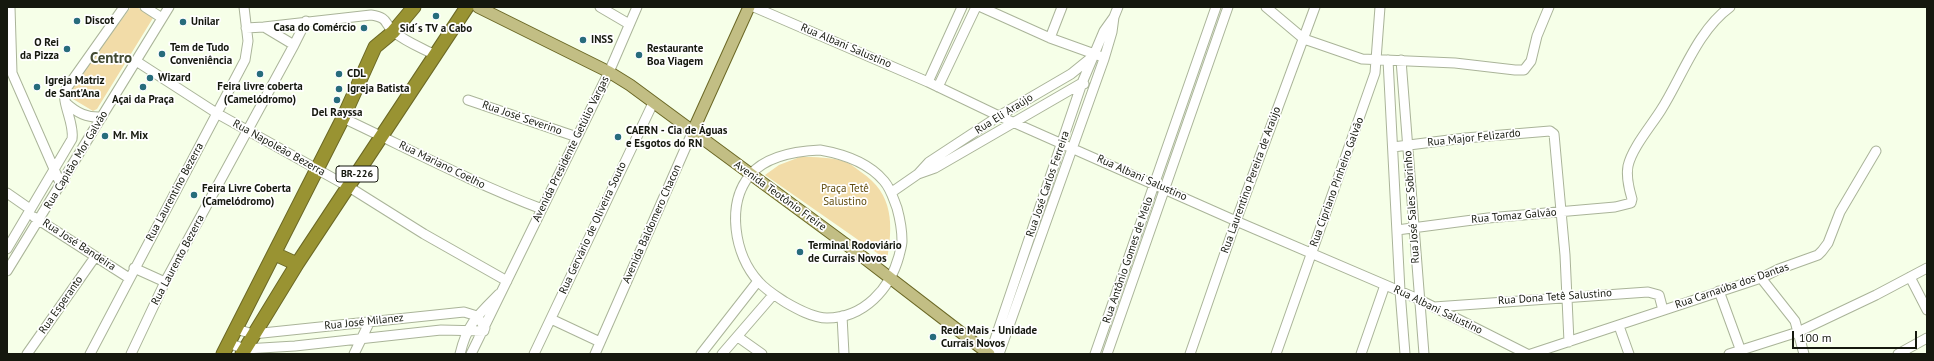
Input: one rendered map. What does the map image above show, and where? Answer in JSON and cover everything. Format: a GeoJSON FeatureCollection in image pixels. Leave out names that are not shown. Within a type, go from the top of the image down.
{"type":"FeatureCollection","features":[{"type":"Feature","properties":{"kind":"highway","name":"BR-226"},"geometry":{"type":"LineString","coordinates":[[226,349],[275,254],[316,168],[343,118],[376,48],[393,32],[414,7]]}},
{"type":"Feature","properties":{"kind":"highway","name":"BR-226"},"geometry":{"type":"LineString","coordinates":[[244,352],[253,334],[297,264],[467,7]]}},
{"type":"Feature","properties":{"kind":"highway"},"geometry":{"type":"LineString","coordinates":[[275,254],[297,264]]}},
{"type":"Feature","properties":{"kind":"main road","name":"Avenida Teotônio Freire"},"geometry":{"type":"LineString","coordinates":[[478,7],[609,72],[891,278],[989,354]]}},
{"type":"Feature","properties":{"kind":"main road","name":"Avenida Baldomero Chacon"},"geometry":{"type":"LineString","coordinates":[[692,133],[749,7]]}},
{"type":"Feature","properties":{"kind":"street"},"geometry":{"type":"LineString","coordinates":[[10,7],[9,61],[12,73],[61,185]]}},
{"type":"Feature","properties":{"kind":"street"},"geometry":{"type":"LineString","coordinates":[[102,117],[90,117],[80,114],[66,102],[64,96],[66,89],[124,7]]}},
{"type":"Feature","properties":{"kind":"street"},"geometry":{"type":"LineString","coordinates":[[145,7],[162,18]]}},
{"type":"Feature","properties":{"kind":"street","name":"Rua Capitão Mor Galvão"},"geometry":{"type":"LineString","coordinates":[[7,271],[169,7]]}},
{"type":"Feature","properties":{"kind":"street","name":"Rua Laurentino Bezerra"},"geometry":{"type":"LineString","coordinates":[[90,354],[134,268],[218,114],[245,60],[248,50],[244,7]]}},
{"type":"Feature","properties":{"kind":"street"},"geometry":{"type":"LineString","coordinates":[[600,7],[629,24]]}},
{"type":"Feature","properties":{"kind":"street","name":"Avenida Presidente Getúlio Vargas"},"geometry":{"type":"LineString","coordinates":[[471,354],[609,72],[637,7]]}},
{"type":"Feature","properties":{"kind":"street","name":"Rua Albani Salustino"},"geometry":{"type":"LineString","coordinates":[[754,7],[928,82],[999,116],[1072,147],[1236,221],[1418,299],[1527,354]]}},
{"type":"Feature","properties":{"kind":"street"},"geometry":{"type":"LineString","coordinates":[[928,82],[963,7]]}},
{"type":"Feature","properties":{"kind":"street"},"geometry":{"type":"LineString","coordinates":[[938,87],[976,7]]}},
{"type":"Feature","properties":{"kind":"street"},"geometry":{"type":"LineString","coordinates":[[981,7],[1050,38],[1104,59]]}},
{"type":"Feature","properties":{"kind":"street"},"geometry":{"type":"LineString","coordinates":[[1050,38],[1062,7]]}},
{"type":"Feature","properties":{"kind":"street","name":"Rua José Carlos Ferreira"},"geometry":{"type":"LineString","coordinates":[[989,354],[1082,83],[1104,31],[1114,17],[1118,7]]}},
{"type":"Feature","properties":{"kind":"street","name":"Rua Antônio Gomes de Melo"},"geometry":{"type":"LineString","coordinates":[[1097,354],[1117,290],[1216,7]]}},
{"type":"Feature","properties":{"kind":"street","name":"Rua Antônio Gomes de Melo"},"geometry":{"type":"LineString","coordinates":[[1107,354],[1228,7]]}},
{"type":"Feature","properties":{"kind":"street"},"geometry":{"type":"LineString","coordinates":[[1266,7],[1304,39],[1341,53],[1377,60],[1455,62],[1524,70],[1531,61],[1537,36],[1549,7]]}},
{"type":"Feature","properties":{"kind":"street","name":"Rua Laurentino Pereira de Araújo"},"geometry":{"type":"LineString","coordinates":[[1190,354],[1236,221],[1315,7]]}},
{"type":"Feature","properties":{"kind":"street","name":"Rua Cipriano Pinheiro Galvão"},"geometry":{"type":"LineString","coordinates":[[1276,354],[1370,92],[1377,60],[1380,7]]}},
{"type":"Feature","properties":{"kind":"street","name":"Rua Tomaz Galvão"},"geometry":{"type":"LineString","coordinates":[[1397,230],[1488,218],[1615,207],[1631,202],[1632,199],[1628,168],[1632,157],[1662,109],[1697,44],[1713,22],[1730,7]]}},
{"type":"Feature","properties":{"kind":"street"},"geometry":{"type":"LineString","coordinates":[[246,28],[370,15],[385,19],[393,32],[435,56]]}},
{"type":"Feature","properties":{"kind":"street","name":"Rua José Carlos Ferreira"},"geometry":{"type":"LineString","coordinates":[[999,354],[1104,59],[1112,32],[1114,17]]}},
{"type":"Feature","properties":{"kind":"street","name":"Rua Laurento Bezerra"},"geometry":{"type":"LineString","coordinates":[[131,354],[165,282],[249,130],[306,21]]}},
{"type":"Feature","properties":{"kind":"street"},"geometry":{"type":"LineString","coordinates":[[264,27],[294,45]]}},
{"type":"Feature","properties":{"kind":"street"},"geometry":{"type":"LineString","coordinates":[[1205,39],[1215,43]]}},
{"type":"Feature","properties":{"kind":"street","name":"Rua Eli Araújo"},"geometry":{"type":"LineString","coordinates":[[918,174],[925,165],[999,116],[1071,74],[1094,55]]}},
{"type":"Feature","properties":{"kind":"street","name":"Rua José Sales Sobrinho"},"geometry":{"type":"LineString","coordinates":[[1388,60],[1400,291],[1405,354]]}},
{"type":"Feature","properties":{"kind":"street","name":"Rua José Sales Sobrinho"},"geometry":{"type":"LineString","coordinates":[[1401,60],[1418,299],[1424,354]]}},
{"type":"Feature","properties":{"kind":"street","name":"Rua Napoleão Bezerra"},"geometry":{"type":"LineString","coordinates":[[136,61],[218,114],[349,187],[424,234],[507,281]]}},
{"type":"Feature","properties":{"kind":"street"},"geometry":{"type":"LineString","coordinates":[[1082,83],[1094,87]]}},
{"type":"Feature","properties":{"kind":"street","name":"Rua Eli Araújo"},"geometry":{"type":"LineString","coordinates":[[892,192],[918,174],[934,168],[1082,83]]}},
{"type":"Feature","properties":{"kind":"street"},"geometry":{"type":"LineString","coordinates":[[1188,86],[1198,90]]}},
{"type":"Feature","properties":{"kind":"street","name":"Rua José Severino"},"geometry":{"type":"LineString","coordinates":[[468,100],[577,137]]}},
{"type":"Feature","properties":{"kind":"street","name":"Rua Capitão Mor Galvão"},"geometry":{"type":"LineString","coordinates":[[7,249],[72,139],[73,134],[66,102]]}},
{"type":"Feature","properties":{"kind":"street","name":"Rua Gervário de Oliveira Souto"},"geometry":{"type":"LineString","coordinates":[[534,354],[653,103]]}},
{"type":"Feature","properties":{"kind":"street","name":"Rua Mariano Coelho"},"geometry":{"type":"LineString","coordinates":[[343,118],[496,192],[542,209]]}},
{"type":"Feature","properties":{"kind":"street","name":"Rua Major Felizardo"},"geometry":{"type":"LineString","coordinates":[[1393,148],[1407,145],[1517,133],[1550,132],[1554,134],[1561,212]]}},
{"type":"Feature","properties":{"kind":"street","name":"Avenida Baldomero Chacon"},"geometry":{"type":"LineString","coordinates":[[595,354],[692,133]]}},
{"type":"Feature","properties":{"kind":"street"},"geometry":{"type":"LineString","coordinates":[[1171,136],[1182,140]]}},
{"type":"Feature","properties":{"kind":"street"},"geometry":{"type":"LineString","coordinates":[[820,150],[840,153],[857,161],[883,180],[892,192],[900,220],[902,242],[891,278],[876,298],[858,312],[826,318],[798,310],[773,295],[758,281],[741,254],[736,233],[738,202],[742,188],[751,175],[777,158],[798,151],[820,150]]}},
{"type":"Feature","properties":{"kind":"street","name":"Rua Carnaúba dos Dantas"},"geometry":{"type":"LineString","coordinates":[[1531,354],[1761,278],[1780,269],[1818,255],[1828,243],[1840,212],[1876,151]]}},
{"type":"Feature","properties":{"kind":"street","name":"Rua José Bandeira"},"geometry":{"type":"LineString","coordinates":[[7,193],[39,220],[94,257],[129,278]]}},
{"type":"Feature","properties":{"kind":"street"},"geometry":{"type":"LineString","coordinates":[[1561,212],[1570,342]]}},
{"type":"Feature","properties":{"kind":"street"},"geometry":{"type":"LineString","coordinates":[[1132,248],[1143,252]]}},
{"type":"Feature","properties":{"kind":"street","name":"Rua Esperanto"},"geometry":{"type":"LineString","coordinates":[[27,354],[94,257]]}},
{"type":"Feature","properties":{"kind":"street"},"geometry":{"type":"LineString","coordinates":[[134,268],[165,282]]}},
{"type":"Feature","properties":{"kind":"street"},"geometry":{"type":"LineString","coordinates":[[1729,354],[1741,352],[1798,332],[1927,268]]}},
{"type":"Feature","properties":{"kind":"street"},"geometry":{"type":"LineString","coordinates":[[1910,277],[1927,310]]}},
{"type":"Feature","properties":{"kind":"street"},"geometry":{"type":"LineString","coordinates":[[1761,278],[1795,321],[1804,354]]}},
{"type":"Feature","properties":{"kind":"street"},"geometry":{"type":"LineString","coordinates":[[701,354],[758,281]]}},
{"type":"Feature","properties":{"kind":"street"},"geometry":{"type":"LineString","coordinates":[[1362,354],[1384,285]]}},
{"type":"Feature","properties":{"kind":"street","name":"Avenida Presidente Getúlio Vargas"},"geometry":{"type":"LineString","coordinates":[[460,354],[467,330],[477,316],[503,290]]}},
{"type":"Feature","properties":{"kind":"street"},"geometry":{"type":"LineString","coordinates":[[1117,290],[1128,293]]}},
{"type":"Feature","properties":{"kind":"street","name":"Rua Dona Tetê Salustino"},"geometry":{"type":"LineString","coordinates":[[1434,307],[1648,292],[1659,295],[1663,310]]}},
{"type":"Feature","properties":{"kind":"street"},"geometry":{"type":"LineString","coordinates":[[1719,292],[1741,352]]}},
{"type":"Feature","properties":{"kind":"street"},"geometry":{"type":"LineString","coordinates":[[722,354],[773,295]]}},
{"type":"Feature","properties":{"kind":"street","name":"Rua José Milanez"},"geometry":{"type":"LineString","coordinates":[[236,330],[253,334],[464,312],[477,316]]}},
{"type":"Feature","properties":{"kind":"street"},"geometry":{"type":"LineString","coordinates":[[477,316],[484,329]]}},
{"type":"Feature","properties":{"kind":"street"},"geometry":{"type":"LineString","coordinates":[[842,316],[844,354]]}},
{"type":"Feature","properties":{"kind":"street"},"geometry":{"type":"LineString","coordinates":[[551,320],[600,342]]}},
{"type":"Feature","properties":{"kind":"street"},"geometry":{"type":"LineString","coordinates":[[354,354],[364,337],[370,321]]}},
{"type":"Feature","properties":{"kind":"street"},"geometry":{"type":"LineString","coordinates":[[1619,326],[1630,354]]}},
{"type":"Feature","properties":{"kind":"street","name":"Rua José Milanez"},"geometry":{"type":"LineString","coordinates":[[226,349],[244,352],[364,337],[441,330],[484,329]]}},
{"type":"Feature","properties":{"kind":"street"},"geometry":{"type":"LineString","coordinates":[[738,337],[762,354]]}},
{"type":"Feature","properties":{"kind":"street"},"geometry":{"type":"LineString","coordinates":[[1898,354],[1927,338]]}},
{"type":"Feature","properties":{"kind":"green space"},"geometry":{"type":"Polygon","coordinates":[[[131,7],[137,7],[153,18],[97,109],[93,111],[68,96],[68,92],[131,7]]]}},
{"type":"Feature","properties":{"kind":"green space","name":"Praça Tetê Salustino"},"geometry":{"type":"Polygon","coordinates":[[[800,157],[829,158],[846,162],[872,181],[880,190],[889,211],[890,235],[887,260],[765,175],[779,165],[800,157]]]}},
{"type":"Feature","properties":{"kind":"place","name":"Sid´s TV a Cabo"},"geometry":{"type":"Point","coordinates":[436,16]}},
{"type":"Feature","properties":{"kind":"place","name":"Discot"},"geometry":{"type":"Point","coordinates":[77,21]}},
{"type":"Feature","properties":{"kind":"place","name":"Unilar"},"geometry":{"type":"Point","coordinates":[183,22]}},
{"type":"Feature","properties":{"kind":"place","name":"Casa do Comércio"},"geometry":{"type":"Point","coordinates":[364,28]}},
{"type":"Feature","properties":{"kind":"place","name":"INSS"},"geometry":{"type":"Point","coordinates":[583,40]}},
{"type":"Feature","properties":{"kind":"place","name":"O Rei da Pizza"},"geometry":{"type":"Point","coordinates":[67,49]}},
{"type":"Feature","properties":{"kind":"place","name":"Tem de Tudo Conveniência"},"geometry":{"type":"Point","coordinates":[162,54]}},
{"type":"Feature","properties":{"kind":"place","name":"Restaurante Boa Viagem"},"geometry":{"type":"Point","coordinates":[639,55]}},
{"type":"Feature","properties":{"kind":"place","name":"Feira livre coberta (Camelódromo)"},"geometry":{"type":"Point","coordinates":[260,74]}},
{"type":"Feature","properties":{"kind":"place","name":"CDL"},"geometry":{"type":"Point","coordinates":[339,74]}},
{"type":"Feature","properties":{"kind":"place","name":"Wizard"},"geometry":{"type":"Point","coordinates":[150,78]}},
{"type":"Feature","properties":{"kind":"place","name":"Igreja Matriz de Sant'Ana"},"geometry":{"type":"Point","coordinates":[37,87]}},
{"type":"Feature","properties":{"kind":"place","name":"Açai da Praça"},"geometry":{"type":"Point","coordinates":[143,87]}},
{"type":"Feature","properties":{"kind":"place","name":"Igreja Batista"},"geometry":{"type":"Point","coordinates":[339,89]}},
{"type":"Feature","properties":{"kind":"place","name":"Del Rayssa"},"geometry":{"type":"Point","coordinates":[337,100]}},
{"type":"Feature","properties":{"kind":"place","name":"Mr. Mix"},"geometry":{"type":"Point","coordinates":[105,136]}},
{"type":"Feature","properties":{"kind":"place","name":"CAERN - Cia de Águas e Esgotos do RN"},"geometry":{"type":"Point","coordinates":[618,137]}},
{"type":"Feature","properties":{"kind":"place","name":"Feira Livre Coberta (Camelódromo)"},"geometry":{"type":"Point","coordinates":[194,195]}},
{"type":"Feature","properties":{"kind":"place","name":"Terminal Rodoviário de Currais Novos"},"geometry":{"type":"Point","coordinates":[800,252]}},
{"type":"Feature","properties":{"kind":"place","name":"Rede Mais - Unidade Currais Novos"},"geometry":{"type":"Point","coordinates":[933,337]}},
{"type":"Feature","properties":{"kind":"district","name":"Centro"},"geometry":{"type":"Point","coordinates":[111,59]}}]}
